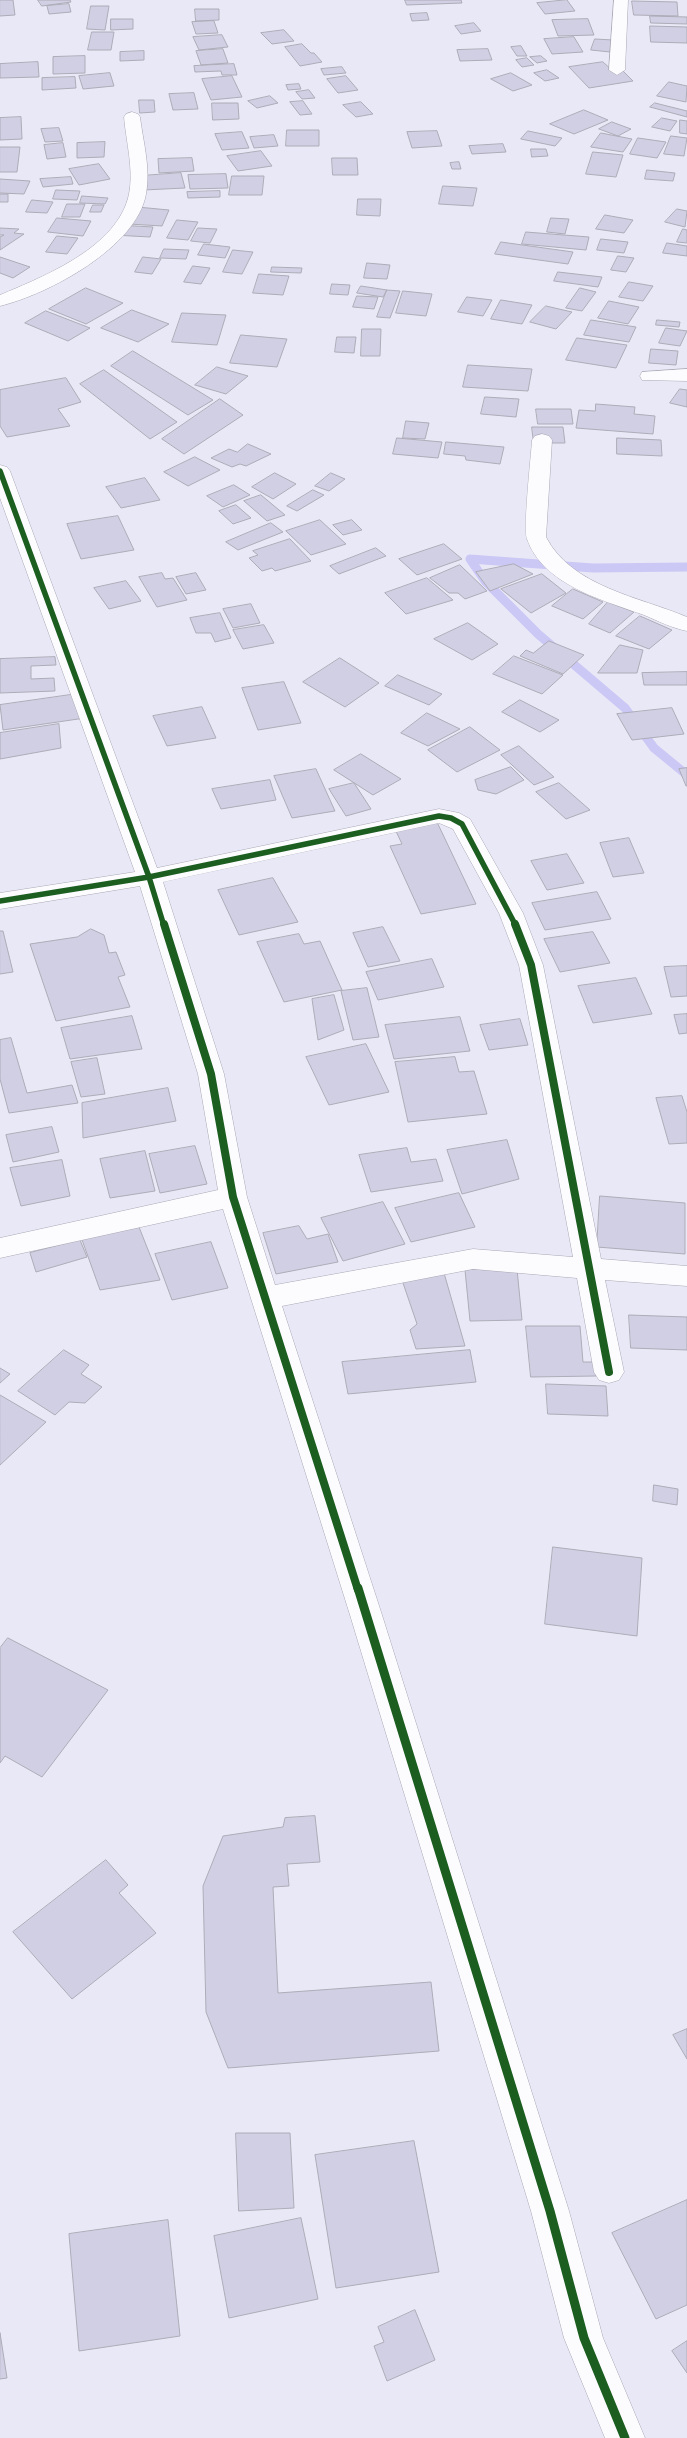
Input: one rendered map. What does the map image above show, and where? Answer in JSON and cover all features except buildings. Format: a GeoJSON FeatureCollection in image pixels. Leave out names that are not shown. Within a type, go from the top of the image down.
{"type":"FeatureCollection","features":[{"type":"Feature","properties":{"kind":"street"},"geometry":{"type":"LineString","coordinates":[[617,70],[621,0]]}},
{"type":"Feature","properties":{"kind":"street"},"geometry":{"type":"LineString","coordinates":[[0,301],[38,286],[69,270],[95,253],[121,229],[133,210],[138,193],[132,117]]}},
{"type":"Feature","properties":{"kind":"street"},"geometry":{"type":"LineString","coordinates":[[649,376],[687,375]]}},
{"type":"Feature","properties":{"kind":"street"},"geometry":{"type":"LineString","coordinates":[[542,440],[536,537],[539,548],[549,561],[566,574],[591,587],[687,625]]}},
{"type":"Feature","properties":{"kind":"street"},"geometry":{"type":"LineString","coordinates":[[0,471],[149,877],[211,1074],[233,1197],[550,2211],[584,2338],[625,2438]]}},
{"type":"Feature","properties":{"kind":"street"},"geometry":{"type":"LineString","coordinates":[[0,901],[149,877],[438,816],[451,818],[462,824],[511,913],[531,965],[609,1372]]}},
{"type":"Feature","properties":{"kind":"street"},"geometry":{"type":"LineString","coordinates":[[0,1248],[233,1197]]}},
{"type":"Feature","properties":{"kind":"street"},"geometry":{"type":"LineString","coordinates":[[265,1298],[473,1258],[687,1276]]}},
{"type":"Feature","properties":{"kind":"waterway"},"geometry":{"type":"LineString","coordinates":[[687,567],[593,568],[470,559],[485,581],[538,634],[625,708],[654,748],[687,775]]}},
{"type":"Feature","properties":{"kind":"cycle path"},"geometry":{"type":"LineString","coordinates":[[0,471],[149,877],[211,1074],[233,1197],[366,1615],[550,2211],[584,2338],[625,2438]]}},
{"type":"Feature","properties":{"kind":"cycle path"},"geometry":{"type":"LineString","coordinates":[[0,901],[149,877],[439,816],[451,818],[462,824],[511,913],[531,965],[609,1372]]}}]}
